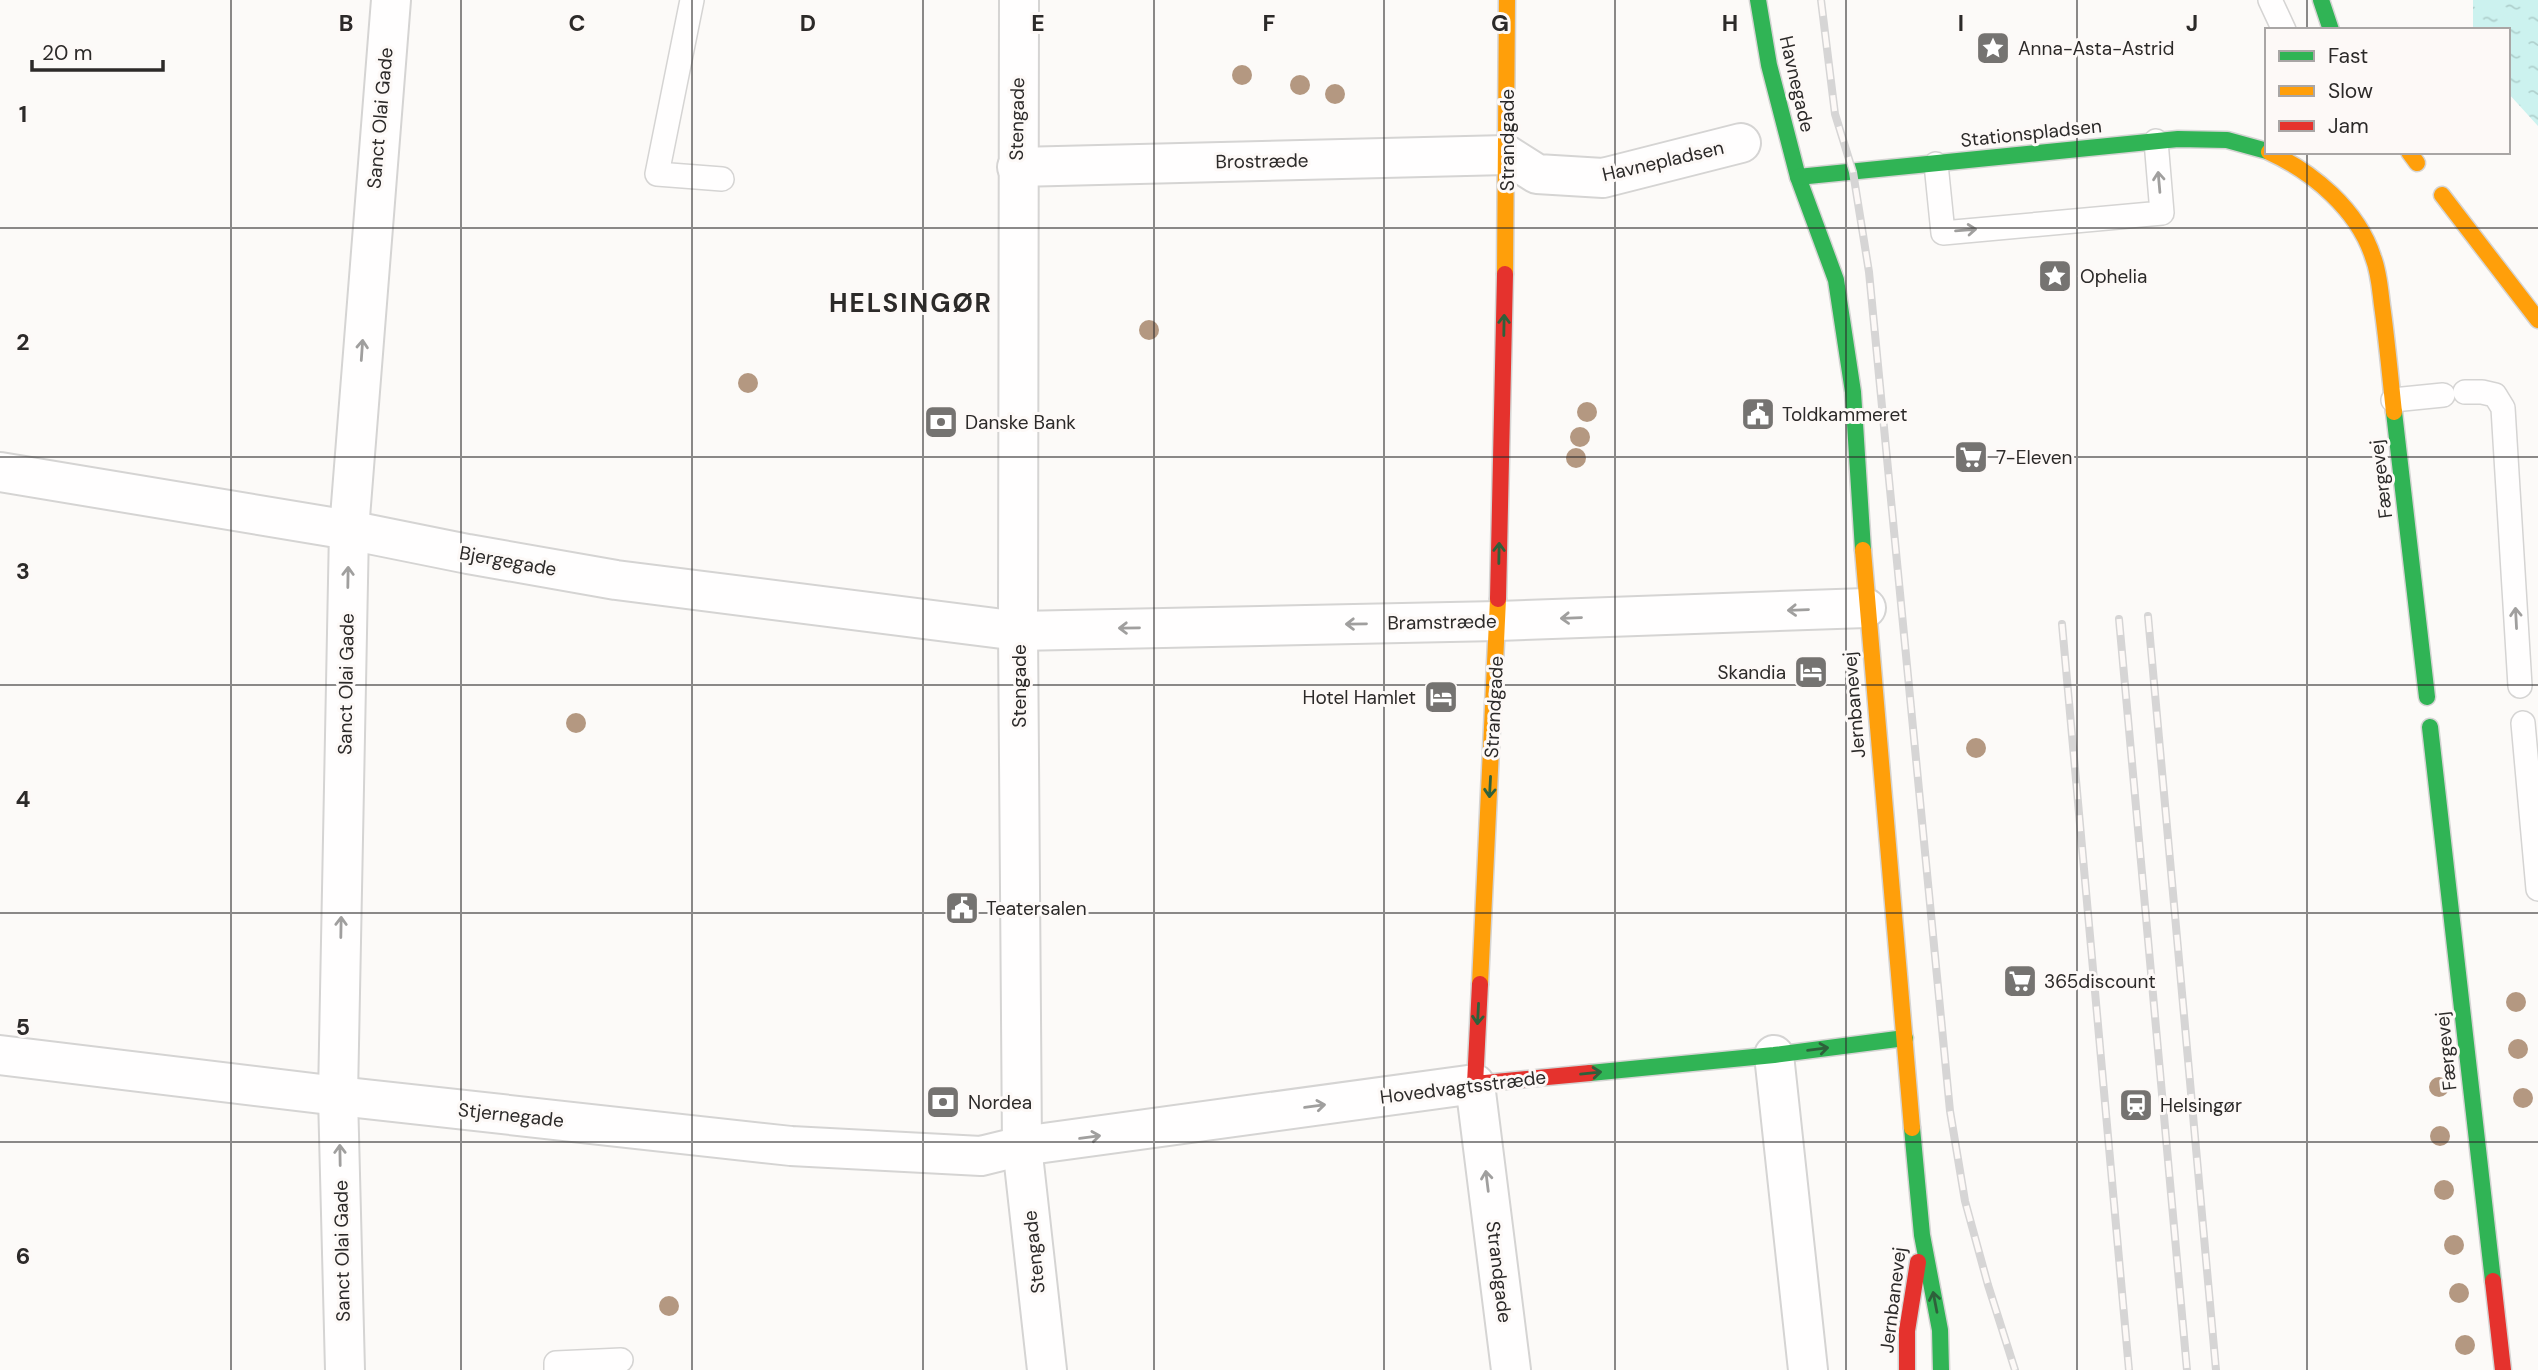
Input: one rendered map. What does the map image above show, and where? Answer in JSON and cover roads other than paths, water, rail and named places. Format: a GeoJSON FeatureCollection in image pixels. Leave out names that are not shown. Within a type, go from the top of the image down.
{"type":"FeatureCollection","features":[{"type":"Feature","properties":{"kind":"street","name":"Sanct Olai Gade"},"geometry":{"type":"LineString","coordinates":[[345,1370],[338,1096],[349,530],[391,0]]}},
{"type":"Feature","properties":{"kind":"street","name":"Stengade"},"geometry":{"type":"LineString","coordinates":[[1019,0],[1018,631],[1022,1146],[1047,1370]]}},
{"type":"Feature","properties":{"kind":"street","name":"Strandgade"},"geometry":{"type":"LineString","coordinates":[[1507,0],[1507,155],[1498,621],[1475,1084],[1511,1370]]}},
{"type":"Feature","properties":{"kind":"street","name":"Havnegade"},"geometry":{"type":"LineString","coordinates":[[1758,0],[1769,65],[1798,177]]}},
{"type":"Feature","properties":{"kind":"street"},"geometry":{"type":"LineString","coordinates":[[2321,0],[2330,28]]}},
{"type":"Feature","properties":{"kind":"street","name":"Stationspladsen"},"geometry":{"type":"LineString","coordinates":[[1798,177],[2178,139],[2227,140],[2265,151]]}},
{"type":"Feature","properties":{"kind":"street","name":"Havnepladsen"},"geometry":{"type":"LineString","coordinates":[[1507,155],[1537,174],[1603,178],[1741,143]]}},
{"type":"Feature","properties":{"kind":"street","name":"Stationspladsen"},"geometry":{"type":"LineString","coordinates":[[2271,154],[2315,179],[2350,214],[2374,256]]}},
{"type":"Feature","properties":{"kind":"street","name":"Brostræde"},"geometry":{"type":"LineString","coordinates":[[1017,167],[1507,155]]}},
{"type":"Feature","properties":{"kind":"street","name":"Jernbanevej"},"geometry":{"type":"LineString","coordinates":[[1798,177],[1836,280],[1852,379],[1866,608],[1922,1235],[1941,1330],[1941,1370]]}},
{"type":"Feature","properties":{"kind":"street"},"geometry":{"type":"LineString","coordinates":[[2442,195],[2538,320]]}},
{"type":"Feature","properties":{"kind":"street","name":"Færgevej"},"geometry":{"type":"LineString","coordinates":[[2374,256],[2427,697]]}},
{"type":"Feature","properties":{"kind":"street","name":"Bjergegade"},"geometry":{"type":"LineString","coordinates":[[0,472],[349,530],[616,580],[1018,631]]}},
{"type":"Feature","properties":{"kind":"street","name":"Bramstræde"},"geometry":{"type":"LineString","coordinates":[[1018,631],[1498,621],[1866,608]]}},
{"type":"Feature","properties":{"kind":"street","name":"Færgevej"},"geometry":{"type":"LineString","coordinates":[[2430,727],[2503,1370]]}},
{"type":"Feature","properties":{"kind":"street","name":"Hovedvagtsstræde"},"geometry":{"type":"LineString","coordinates":[[1022,1146],[1475,1084],[1774,1055],[1905,1038]]}},
{"type":"Feature","properties":{"kind":"street","name":"Stjernegade"},"geometry":{"type":"LineString","coordinates":[[0,1055],[338,1096],[791,1146],[981,1156],[1022,1146]]}},
{"type":"Feature","properties":{"kind":"street"},"geometry":{"type":"LineString","coordinates":[[1774,1055],[1808,1370]]}},
{"type":"Feature","properties":{"kind":"street","name":"Jernbanevej"},"geometry":{"type":"LineString","coordinates":[[1906,1370],[1907,1331],[1922,1235]]}},
{"type":"Feature","properties":{"kind":"lane"},"geometry":{"type":"LineString","coordinates":[[692,0],[657,174],[722,179]]}},
{"type":"Feature","properties":{"kind":"lane"},"geometry":{"type":"LineString","coordinates":[[2270,0],[2283,28]]}},
{"type":"Feature","properties":{"kind":"lane"},"geometry":{"type":"LineString","coordinates":[[1936,164],[1943,233],[2162,213],[2155,141]]}},
{"type":"Feature","properties":{"kind":"lane"},"geometry":{"type":"LineString","coordinates":[[2393,400],[2482,391],[2495,395],[2503,408],[2520,686]]}},
{"type":"Feature","properties":{"kind":"lane"},"geometry":{"type":"LineString","coordinates":[[2523,723],[2538,889]]}},
{"type":"Feature","properties":{"kind":"lane"},"geometry":{"type":"LineString","coordinates":[[556,1370],[556,1363],[621,1360]]}},
{"type":"Feature","properties":{"kind":"water"},"geometry":{"type":"Polygon","coordinates":[[[2473,0],[2538,0],[2538,126],[2510,95],[2510,28],[2473,28],[2473,0]]]}},
{"type":"Feature","properties":{"kind":"railway"},"geometry":{"type":"LineString","coordinates":[[1821,0],[1835,114],[1853,172],[1869,272],[1950,1111],[1965,1201],[2015,1370]]}},
{"type":"Feature","properties":{"kind":"railway"},"geometry":{"type":"LineString","coordinates":[[2148,616],[2216,1370]]}},
{"type":"Feature","properties":{"kind":"railway"},"geometry":{"type":"LineString","coordinates":[[2119,619],[2187,1370]]}},
{"type":"Feature","properties":{"kind":"railway"},"geometry":{"type":"LineString","coordinates":[[2062,624],[2129,1370]]}},
{"type":"Feature","properties":{"kind":"place","name":"Anna-Asta-Astrid"},"geometry":{"type":"Point","coordinates":[1993,48]}},
{"type":"Feature","properties":{"kind":"place","name":"Ophelia"},"geometry":{"type":"Point","coordinates":[2055,276]}},
{"type":"Feature","properties":{"kind":"place","name":"Toldkammeret"},"geometry":{"type":"Point","coordinates":[1758,414]}},
{"type":"Feature","properties":{"kind":"place","name":"Danske Bank"},"geometry":{"type":"Point","coordinates":[941,422]}},
{"type":"Feature","properties":{"kind":"place","name":"7-Eleven"},"geometry":{"type":"Point","coordinates":[1971,457]}},
{"type":"Feature","properties":{"kind":"place","name":"Skandia"},"geometry":{"type":"Point","coordinates":[1811,672]}},
{"type":"Feature","properties":{"kind":"place","name":"Hotel Hamlet"},"geometry":{"type":"Point","coordinates":[1441,697]}},
{"type":"Feature","properties":{"kind":"place","name":"Teatersalen"},"geometry":{"type":"Point","coordinates":[962,908]}},
{"type":"Feature","properties":{"kind":"place","name":"365discount"},"geometry":{"type":"Point","coordinates":[2020,981]}},
{"type":"Feature","properties":{"kind":"place","name":"Nordea"},"geometry":{"type":"Point","coordinates":[943,1102]}},
{"type":"Feature","properties":{"kind":"place","name":"Helsingør"},"geometry":{"type":"Point","coordinates":[2136,1105]}},
{"type":"Feature","properties":{"kind":"district","name":"HELSINGØR"},"geometry":{"type":"Point","coordinates":[911,303]}}]}
